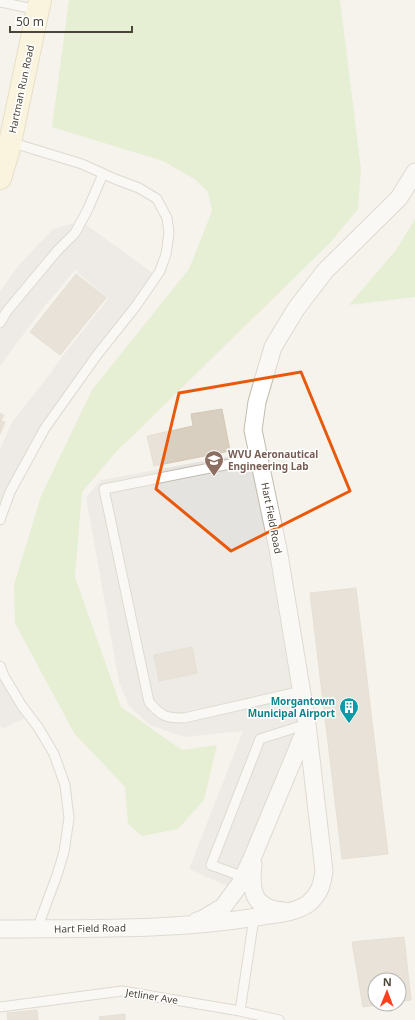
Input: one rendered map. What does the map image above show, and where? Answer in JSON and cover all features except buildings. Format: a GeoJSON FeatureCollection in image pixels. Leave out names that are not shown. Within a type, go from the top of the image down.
{"type":"FeatureCollection","features":[{"type":"Feature","properties":{"kind":"main road","name":"Hartman Run Road"},"geometry":{"type":"LineString","coordinates":[[0,178],[10,142],[39,5]]}},
{"type":"Feature","properties":{"kind":"street","name":"Hart Field Road"},"geometry":{"type":"LineString","coordinates":[[0,929],[179,926],[254,918],[290,912],[308,903],[322,887],[324,871],[308,724],[278,549],[253,430],[257,402],[273,347],[296,309],[325,271],[399,198],[415,172]]}},
{"type":"Feature","properties":{"kind":"street"},"geometry":{"type":"LineString","coordinates":[[179,926],[204,919],[223,907],[240,884],[254,856],[308,724]]}},
{"type":"Feature","properties":{"kind":"street"},"geometry":{"type":"LineString","coordinates":[[254,856],[251,877],[256,899],[270,908],[290,912]]}},
{"type":"Feature","properties":{"kind":"lane"},"geometry":{"type":"LineString","coordinates":[[4,2],[39,5]]}},
{"type":"Feature","properties":{"kind":"lane"},"geometry":{"type":"LineString","coordinates":[[0,520],[10,492],[46,428],[97,355],[136,306],[160,271],[166,254],[169,233],[167,218],[157,199],[138,188],[82,164],[10,142]]}},
{"type":"Feature","properties":{"kind":"lane"},"geometry":{"type":"LineString","coordinates":[[0,323],[7,311],[57,251],[75,233],[88,209],[103,174]]}},
{"type":"Feature","properties":{"kind":"lane"},"geometry":{"type":"LineString","coordinates":[[260,458],[104,489],[150,702],[159,714],[172,718],[184,718],[302,692]]}},
{"type":"Feature","properties":{"kind":"lane"},"geometry":{"type":"LineString","coordinates":[[0,666],[4,676],[22,706],[38,727],[54,754],[65,785],[69,818],[64,852],[57,876],[37,929]]}},
{"type":"Feature","properties":{"kind":"lane"},"geometry":{"type":"LineString","coordinates":[[244,877],[211,865],[260,739],[308,724]]}},
{"type":"Feature","properties":{"kind":"lane"},"geometry":{"type":"LineString","coordinates":[[240,1011],[254,918]]}},
{"type":"Feature","properties":{"kind":"lane","name":"Jetliner Ave"},"geometry":{"type":"LineString","coordinates":[[0,1006],[122,991],[240,1011],[279,1020]]}},
{"type":"Feature","properties":{"kind":"highlighted area"},"geometry":{"type":"Polygon","coordinates":[[[301,372],[350,491],[231,551],[156,489],[179,393],[301,372]]]}},
{"type":"Feature","properties":{"kind":"green space"},"geometry":{"type":"Polygon","coordinates":[[[69,0],[340,0],[361,169],[358,209],[331,242],[116,452],[82,492],[75,577],[121,707],[182,750],[217,745],[204,800],[178,829],[142,836],[128,824],[125,787],[74,733],[15,623],[14,585],[41,496],[92,390],[189,269],[212,211],[208,192],[196,180],[163,161],[52,127],[69,0]]]}},
{"type":"Feature","properties":{"kind":"green space"},"geometry":{"type":"Polygon","coordinates":[[[415,219],[415,297],[349,305],[396,250],[415,219]]]}},
{"type":"Feature","properties":{"kind":"shaded area"},"geometry":{"type":"Polygon","coordinates":[[[81,221],[157,276],[45,428],[0,520],[0,449],[12,422],[108,299],[75,270],[43,308],[0,366],[0,292],[18,266],[53,229],[81,221]]]}},
{"type":"Feature","properties":{"kind":"shaded area"},"geometry":{"type":"Polygon","coordinates":[[[258,451],[307,724],[236,890],[189,869],[243,731],[184,737],[150,725],[129,706],[119,682],[86,497],[101,480],[258,451]]]}},
{"type":"Feature","properties":{"kind":"shaded area"},"geometry":{"type":"Polygon","coordinates":[[[0,666],[30,716],[2,729],[0,726],[0,666]]]}},
{"type":"Feature","properties":{"kind":"place","name":"WVU Aeronautical Engineering Lab"},"geometry":{"type":"Point","coordinates":[214,477]}},
{"type":"Feature","properties":{"kind":"place","name":"Morgantown Municipal Airport"},"geometry":{"type":"Point","coordinates":[349,724]}}]}
